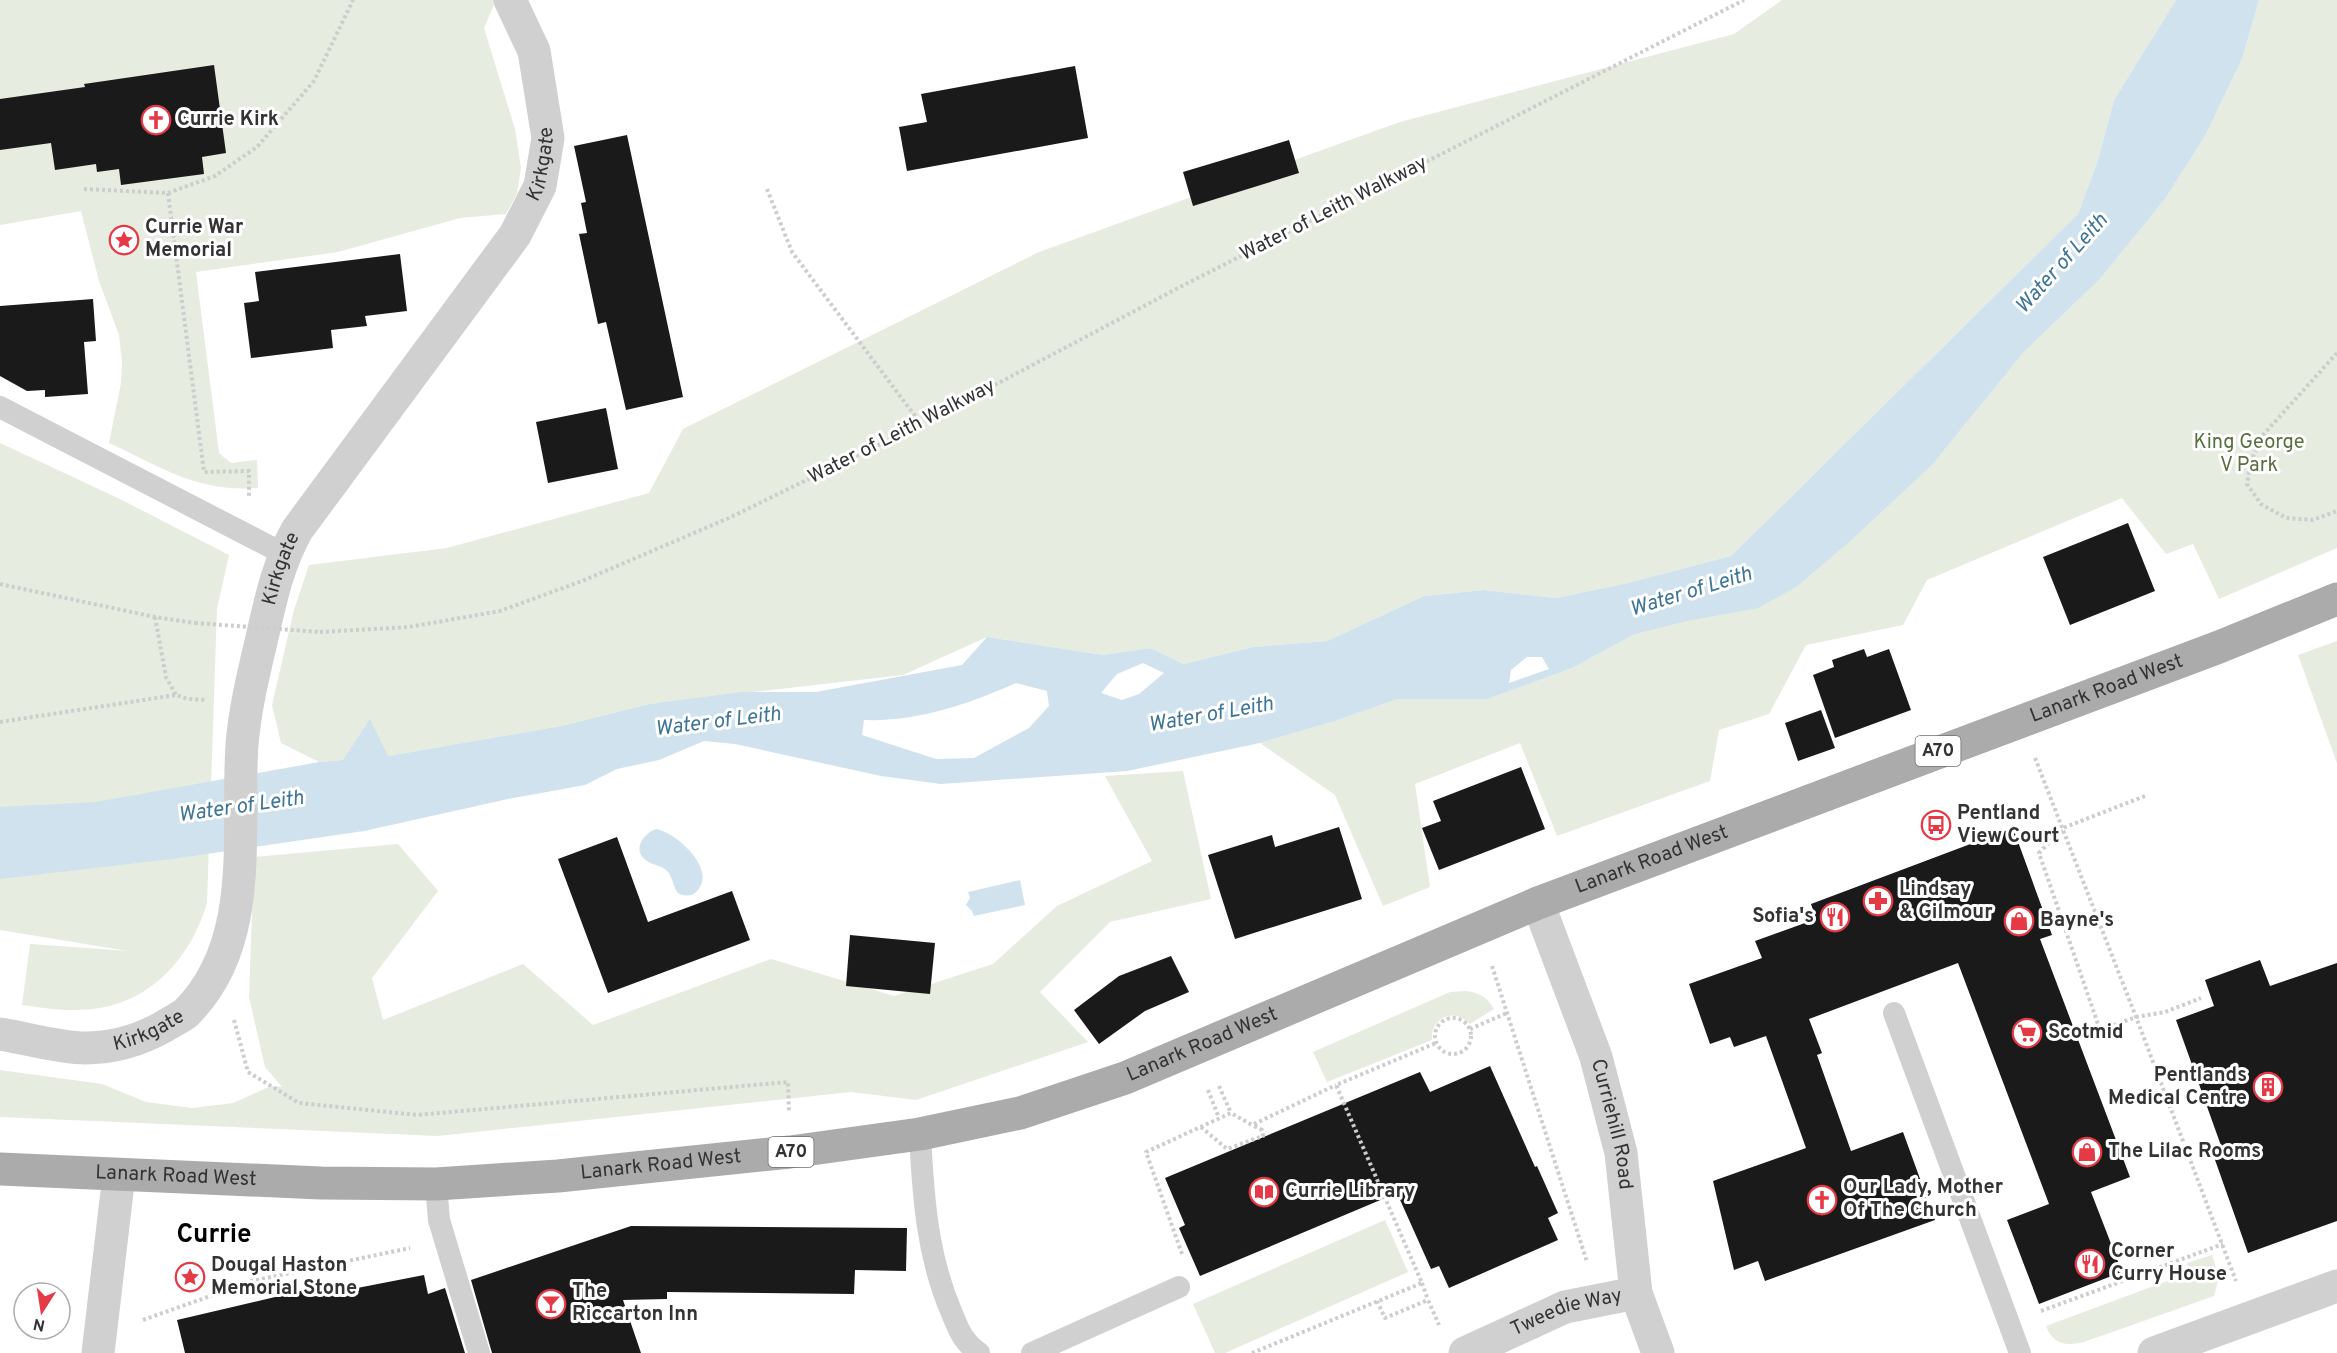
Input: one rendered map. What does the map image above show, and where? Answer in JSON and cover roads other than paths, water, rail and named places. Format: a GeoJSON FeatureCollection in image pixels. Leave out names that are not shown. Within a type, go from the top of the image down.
{"type":"FeatureCollection","features":[{"type":"Feature","properties":{"kind":"main road","name":"Lanark Road West"},"geometry":{"type":"LineString","coordinates":[[0,1169],[321,1183],[436,1184],[558,1176],[790,1152],[920,1134],[1020,1113],[1125,1078],[1538,903],[2219,647],[2337,599]]}},
{"type":"Feature","properties":{"kind":"street","name":"Kirkgate"},"geometry":{"type":"LineString","coordinates":[[0,1034],[85,1048],[124,1043],[155,1032],[185,1014],[208,986],[222,959],[232,928],[240,878],[242,745],[247,700],[275,579],[284,554],[304,521],[515,235],[540,186],[548,138],[543,98],[534,51],[510,0]]}},
{"type":"Feature","properties":{"kind":"street","name":"Curriehill Road"},"geometry":{"type":"LineString","coordinates":[[1538,903],[1596,1057],[1621,1153],[1636,1293],[1658,1353]]}},
{"type":"Feature","properties":{"kind":"street"},"geometry":{"type":"LineString","coordinates":[[99,1344],[118,1175]]}},
{"type":"Feature","properties":{"kind":"street"},"geometry":{"type":"LineString","coordinates":[[2154,1353],[2199,1345],[2337,1286]]}},
{"type":"Feature","properties":{"kind":"street","name":"Tweedie Way"},"geometry":{"type":"LineString","coordinates":[[1454,1342],[1565,1307],[1636,1293]]}},
{"type":"Feature","properties":{"kind":"lane"},"geometry":{"type":"LineString","coordinates":[[0,407],[284,554]]}},
{"type":"Feature","properties":{"kind":"lane"},"geometry":{"type":"LineString","coordinates":[[1894,1013],[2020,1353]]}},
{"type":"Feature","properties":{"kind":"lane"},"geometry":{"type":"LineString","coordinates":[[920,1134],[924,1210],[932,1252],[945,1296],[965,1343],[979,1353]]}},
{"type":"Feature","properties":{"kind":"lane"},"geometry":{"type":"LineString","coordinates":[[436,1184],[439,1220],[479,1353]]}},
{"type":"Feature","properties":{"kind":"lane"},"geometry":{"type":"LineString","coordinates":[[1032,1353],[1179,1287]]}},
{"type":"Feature","properties":{"kind":"water","name":"Water of Leith"},"geometry":{"type":"Polygon","coordinates":[[[2176,0],[2259,0],[2242,59],[2205,136],[2165,199],[2100,279],[2024,352],[1932,465],[1854,538],[1799,585],[1758,608],[1682,622],[1635,634],[1572,668],[1488,699],[1398,699],[1335,721],[1260,743],[1127,771],[941,784],[881,776],[735,744],[704,741],[659,760],[617,769],[585,785],[508,799],[364,831],[172,859],[0,879],[0,807],[96,802],[319,762],[343,760],[370,719],[388,756],[561,726],[649,704],[742,692],[816,692],[962,665],[987,637],[1103,655],[1150,648],[1184,664],[1253,647],[1327,641],[1424,596],[1484,590],[1556,598],[1628,583],[1731,556],[2078,214],[2098,160],[2114,100],[2176,0]],[[1527,657],[1511,670],[1509,683],[1549,669],[1542,657],[1527,657]],[[1143,663],[1117,674],[1101,693],[1122,700],[1139,694],[1164,673],[1143,663]],[[1016,683],[923,715],[864,720],[862,735],[936,759],[974,758],[1029,728],[1049,706],[1047,691],[1016,683]]]}},
{"type":"Feature","properties":{"kind":"water"},"geometry":{"type":"Polygon","coordinates":[[[656,829],[676,838],[694,856],[700,867],[703,877],[700,887],[692,895],[678,892],[668,872],[642,857],[641,842],[647,834],[656,829]]]}},
{"type":"Feature","properties":{"kind":"water"},"geometry":{"type":"Polygon","coordinates":[[[1020,880],[1025,905],[974,916],[966,905],[970,898],[968,892],[1020,880]]]}},
{"type":"Feature","properties":{"kind":"place","name":"Currie Kirk"},"geometry":{"type":"Point","coordinates":[156,120]}},
{"type":"Feature","properties":{"kind":"place","name":"Currie War Memorial"},"geometry":{"type":"Point","coordinates":[124,240]}},
{"type":"Feature","properties":{"kind":"place","name":"Pentland View Court"},"geometry":{"type":"Point","coordinates":[1936,825]}},
{"type":"Feature","properties":{"kind":"place","name":"Lindsay & Gilmour"},"geometry":{"type":"Point","coordinates":[1878,901]}},
{"type":"Feature","properties":{"kind":"place","name":"Sofia's"},"geometry":{"type":"Point","coordinates":[1835,917]}},
{"type":"Feature","properties":{"kind":"place","name":"Bayne's"},"geometry":{"type":"Point","coordinates":[2019,921]}},
{"type":"Feature","properties":{"kind":"place","name":"Scotmid"},"geometry":{"type":"Point","coordinates":[2027,1033]}},
{"type":"Feature","properties":{"kind":"place","name":"Pentlands Medical Centre"},"geometry":{"type":"Point","coordinates":[2268,1087]}},
{"type":"Feature","properties":{"kind":"place","name":"The Lilac Rooms"},"geometry":{"type":"Point","coordinates":[2087,1152]}},
{"type":"Feature","properties":{"kind":"place","name":"Currie Library"},"geometry":{"type":"Point","coordinates":[1264,1192]}},
{"type":"Feature","properties":{"kind":"place","name":"Our Lady, Mother Of The Church"},"geometry":{"type":"Point","coordinates":[1822,1200]}},
{"type":"Feature","properties":{"kind":"place","name":"Corner Curry House"},"geometry":{"type":"Point","coordinates":[2090,1264]}},
{"type":"Feature","properties":{"kind":"place","name":"Dougal Haston Memorial Stone"},"geometry":{"type":"Point","coordinates":[190,1277]}},
{"type":"Feature","properties":{"kind":"place","name":"The Riccarton Inn"},"geometry":{"type":"Point","coordinates":[551,1304]}},
{"type":"Feature","properties":{"kind":"district","name":"Currie"},"geometry":{"type":"Point","coordinates":[214,1235]}},
{"type":"Feature","properties":{"kind":"park label","name":"King George V Park"},"geometry":{"type":"Point","coordinates":[2249,454]}}]}
